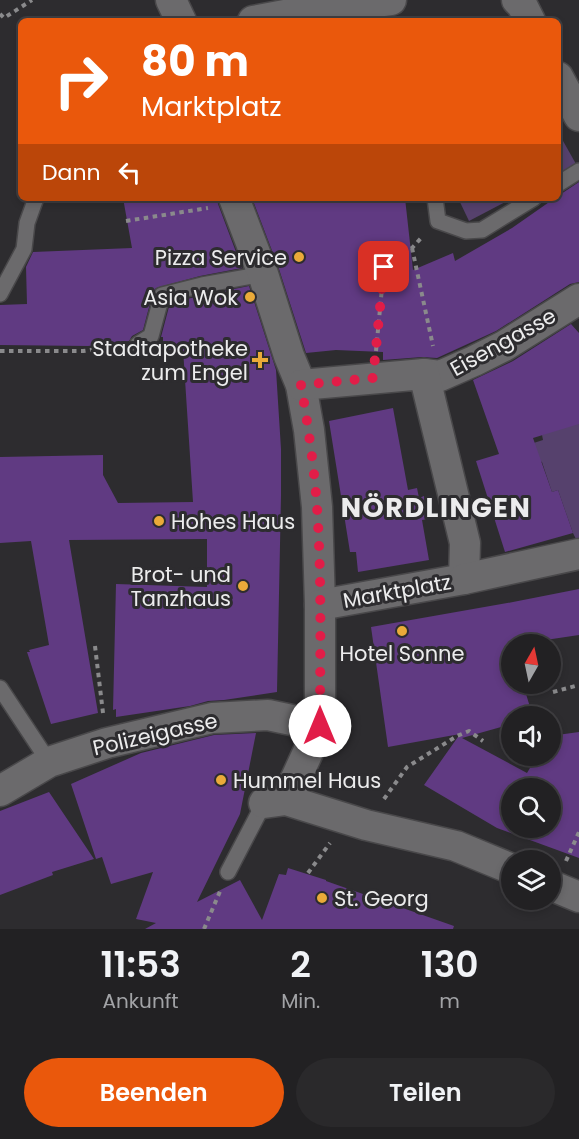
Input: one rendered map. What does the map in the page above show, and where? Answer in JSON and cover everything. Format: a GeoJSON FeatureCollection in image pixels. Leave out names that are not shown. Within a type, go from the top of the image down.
{"type":"FeatureCollection","features":[{"type":"Feature","properties":{"kind":"street"},"geometry":{"type":"LineString","coordinates":[[171,0],[180,18]]}},
{"type":"Feature","properties":{"kind":"street"},"geometry":{"type":"LineString","coordinates":[[288,18],[312,16],[391,0]]}},
{"type":"Feature","properties":{"kind":"street"},"geometry":{"type":"LineString","coordinates":[[517,0],[528,18]]}},
{"type":"Feature","properties":{"kind":"street"},"geometry":{"type":"LineString","coordinates":[[561,83],[579,116]]}},
{"type":"Feature","properties":{"kind":"street","name":"Marktplatz"},"geometry":{"type":"LineString","coordinates":[[235,201],[301,385],[309,430],[317,507],[320,726],[275,801]]}},
{"type":"Feature","properties":{"kind":"street","name":"Eisengasse"},"geometry":{"type":"LineString","coordinates":[[432,375],[504,346],[579,299]]}},
{"type":"Feature","properties":{"kind":"street"},"geometry":{"type":"LineString","coordinates":[[301,385],[432,375]]}},
{"type":"Feature","properties":{"kind":"street","name":"Marktplatz"},"geometry":{"type":"LineString","coordinates":[[320,605],[464,579],[465,543],[432,375]]}},
{"type":"Feature","properties":{"kind":"street"},"geometry":{"type":"LineString","coordinates":[[464,579],[579,554]]}},
{"type":"Feature","properties":{"kind":"street","name":"Polizeigasse"},"geometry":{"type":"LineString","coordinates":[[0,791],[49,762],[107,743],[212,718],[268,715],[320,726]]}},
{"type":"Feature","properties":{"kind":"street"},"geometry":{"type":"LineString","coordinates":[[275,801],[456,846],[501,864]]}},
{"type":"Feature","properties":{"kind":"street"},"geometry":{"type":"LineString","coordinates":[[561,890],[579,897]]}},
{"type":"Feature","properties":{"kind":"lane"},"geometry":{"type":"LineString","coordinates":[[561,182],[579,171]]}},
{"type":"Feature","properties":{"kind":"lane"},"geometry":{"type":"LineString","coordinates":[[0,294],[24,249],[27,223],[35,201]]}},
{"type":"Feature","properties":{"kind":"lane"},"geometry":{"type":"LineString","coordinates":[[435,201],[438,221],[466,231],[482,230],[529,201]]}},
{"type":"Feature","properties":{"kind":"lane"},"geometry":{"type":"LineString","coordinates":[[138,344],[152,336],[162,295],[263,274]]}},
{"type":"Feature","properties":{"kind":"lane"},"geometry":{"type":"LineString","coordinates":[[0,688],[49,762]]}},
{"type":"Feature","properties":{"kind":"lane","name":"Marktplatz"},"geometry":{"type":"LineString","coordinates":[[228,872],[275,801]]}},
{"type":"Feature","properties":{"kind":"path"},"geometry":{"type":"LineString","coordinates":[[0,14],[4,18],[32,0]]}},
{"type":"Feature","properties":{"kind":"path"},"geometry":{"type":"LineString","coordinates":[[126,221],[235,201]]}},
{"type":"Feature","properties":{"kind":"path"},"geometry":{"type":"LineString","coordinates":[[373,378],[384,267],[412,248],[438,221]]}},
{"type":"Feature","properties":{"kind":"path"},"geometry":{"type":"LineString","coordinates":[[412,248],[438,369],[432,375]]}},
{"type":"Feature","properties":{"kind":"path"},"geometry":{"type":"LineString","coordinates":[[0,351],[83,351],[138,344]]}},
{"type":"Feature","properties":{"kind":"path"},"geometry":{"type":"LineString","coordinates":[[95,646],[107,743]]}},
{"type":"Feature","properties":{"kind":"path"},"geometry":{"type":"LineString","coordinates":[[561,690],[579,685]]}},
{"type":"Feature","properties":{"kind":"path"},"geometry":{"type":"LineString","coordinates":[[366,825],[407,767],[469,730],[483,741]]}},
{"type":"Feature","properties":{"kind":"path"},"geometry":{"type":"LineString","coordinates":[[308,873],[334,837]]}},
{"type":"Feature","properties":{"kind":"path"},"geometry":{"type":"LineString","coordinates":[[204,929],[228,872]]}},
{"type":"Feature","properties":{"kind":"shaded area"},"geometry":{"type":"Polygon","coordinates":[[[561,137],[576,164],[561,172],[561,137]]]}},
{"type":"Feature","properties":{"kind":"shaded area"},"geometry":{"type":"Polygon","coordinates":[[[459,201],[507,201],[469,221],[459,201]]]}},
{"type":"Feature","properties":{"kind":"shaded area"},"geometry":{"type":"Polygon","coordinates":[[[579,418],[579,545],[558,490],[552,492],[542,462],[518,448],[543,440],[542,435],[579,418]]]}},
{"type":"Feature","properties":{"kind":"building"},"geometry":{"type":"Polygon","coordinates":[[[579,182],[579,282],[570,284],[496,331],[437,358],[383,360],[383,352],[336,350],[306,353],[279,269],[253,201],[405,201],[413,270],[453,253],[455,261],[512,228],[551,201],[561,201],[561,194],[579,182]]]}},
{"type":"Feature","properties":{"kind":"building"},"geometry":{"type":"Polygon","coordinates":[[[124,201],[218,201],[242,268],[156,288],[143,330],[132,336],[129,341],[88,346],[0,345],[0,305],[27,304],[26,267],[33,252],[132,248],[124,201]]]}},
{"type":"Feature","properties":{"kind":"building"},"geometry":{"type":"Polygon","coordinates":[[[249,286],[276,370],[281,449],[277,692],[116,717],[116,709],[113,710],[116,584],[207,587],[207,539],[69,540],[98,713],[51,724],[27,652],[49,645],[31,541],[0,543],[0,457],[103,455],[103,475],[118,503],[193,502],[183,349],[163,350],[163,337],[161,337],[170,303],[249,286]]]}},
{"type":"Feature","properties":{"kind":"building"},"geometry":{"type":"Polygon","coordinates":[[[571,324],[579,333],[579,424],[533,438],[552,492],[558,490],[573,533],[505,552],[476,461],[499,454],[473,380],[513,361],[571,324]]]}},
{"type":"Feature","properties":{"kind":"building"},"geometry":{"type":"Polygon","coordinates":[[[393,408],[408,490],[417,488],[419,498],[424,496],[428,519],[422,520],[429,560],[358,572],[356,552],[350,552],[329,421],[393,408]]]}},
{"type":"Feature","properties":{"kind":"building"},"geometry":{"type":"Polygon","coordinates":[[[579,589],[579,635],[561,638],[561,634],[501,634],[501,694],[526,694],[530,706],[501,706],[501,727],[462,738],[501,759],[501,766],[514,766],[527,773],[531,766],[561,766],[561,734],[579,732],[579,858],[524,838],[561,838],[561,778],[501,778],[501,829],[424,785],[460,734],[388,747],[371,627],[579,589]]]}},
{"type":"Feature","properties":{"kind":"building"},"geometry":{"type":"Polygon","coordinates":[[[256,733],[240,814],[197,902],[240,880],[262,920],[279,874],[286,875],[288,868],[454,926],[453,929],[145,929],[156,923],[136,919],[153,872],[111,884],[102,857],[96,859],[71,784],[141,753],[214,735],[256,733]]]}},
{"type":"Feature","properties":{"kind":"building"},"geometry":{"type":"Polygon","coordinates":[[[49,792],[94,859],[52,872],[53,875],[0,895],[0,811],[49,792]]]}},
{"type":"Feature","properties":{"kind":"place","name":"Pizza Service"},"geometry":{"type":"Point","coordinates":[299,257]}},
{"type":"Feature","properties":{"kind":"place","name":"Asia Wok"},"geometry":{"type":"Point","coordinates":[250,297]}},
{"type":"Feature","properties":{"kind":"place","name":"Stadtapotheke zum Engel"},"geometry":{"type":"Point","coordinates":[260,360]}},
{"type":"Feature","properties":{"kind":"place","name":"Hohes Haus"},"geometry":{"type":"Point","coordinates":[159,521]}},
{"type":"Feature","properties":{"kind":"place","name":"Brot- und Tanzhaus"},"geometry":{"type":"Point","coordinates":[243,586]}},
{"type":"Feature","properties":{"kind":"place","name":"Hotel Sonne"},"geometry":{"type":"Point","coordinates":[402,631]}},
{"type":"Feature","properties":{"kind":"place","name":"Hummel Haus"},"geometry":{"type":"Point","coordinates":[221,780]}},
{"type":"Feature","properties":{"kind":"place","name":"St. Georg"},"geometry":{"type":"Point","coordinates":[322,898]}},
{"type":"Feature","properties":{"kind":"district","name":"NÖRDLINGEN"},"geometry":{"type":"Point","coordinates":[436,507]}},
{"type":"Feature","properties":{"kind":"route"},"geometry":{"type":"LineString","coordinates":[[320,726],[317,507],[309,430],[301,385],[373,378],[384,267]]}}]}
